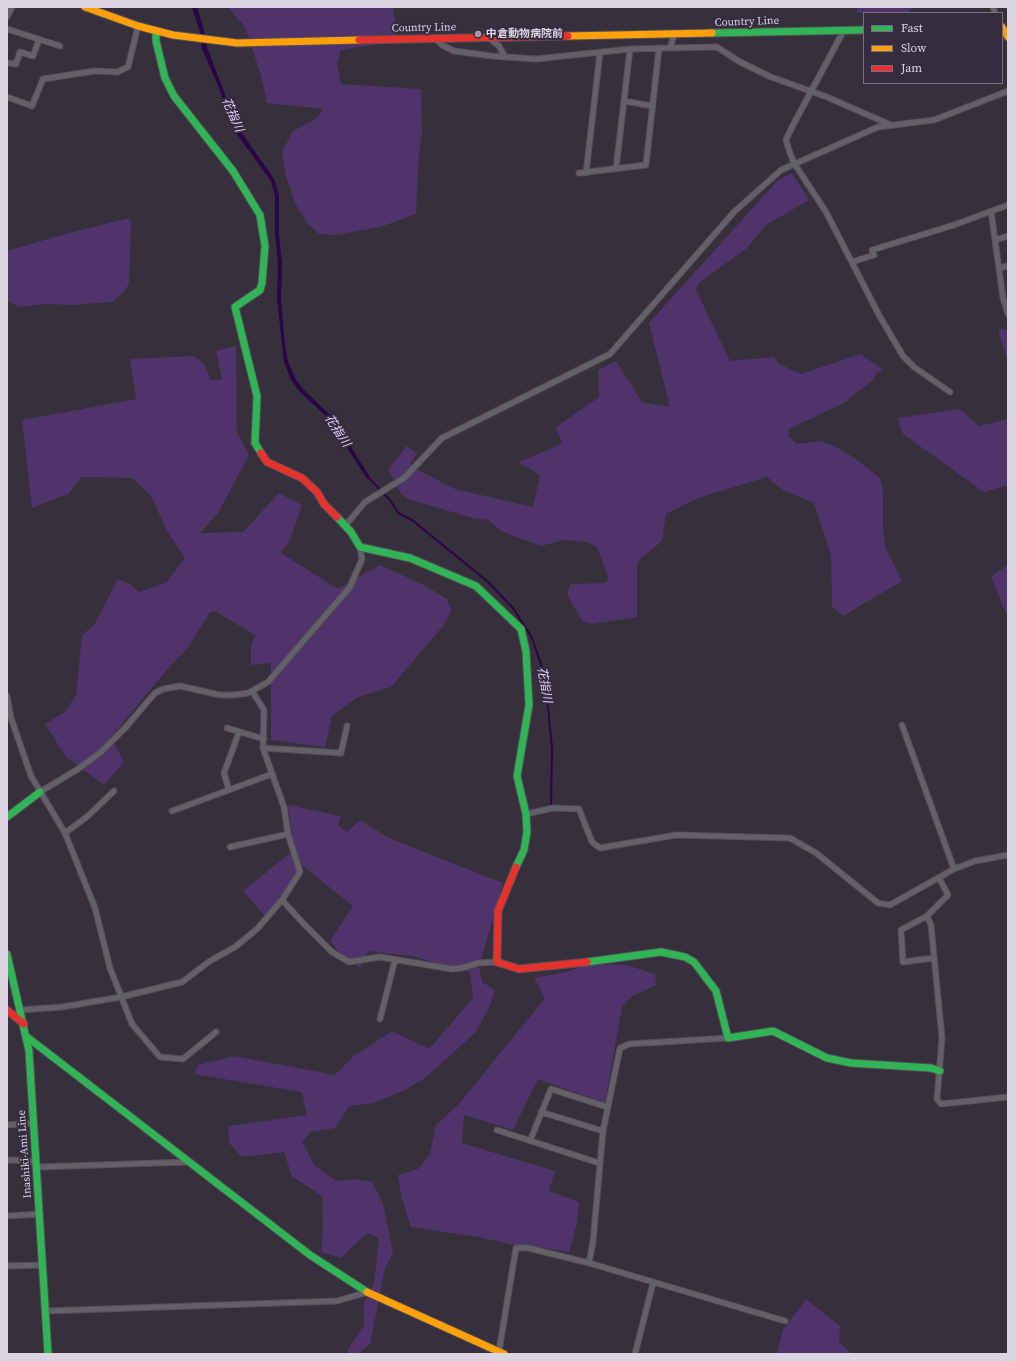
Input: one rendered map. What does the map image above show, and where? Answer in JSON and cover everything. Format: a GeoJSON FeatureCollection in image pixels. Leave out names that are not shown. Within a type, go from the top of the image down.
{"type":"FeatureCollection","features":[{"type":"Feature","properties":{"kind":"street"},"geometry":{"type":"LineString","coordinates":[[7,15],[12,7]]}},
{"type":"Feature","properties":{"kind":"street","name":"Country Line"},"geometry":{"type":"LineString","coordinates":[[85,7],[156,31],[192,38],[237,43],[863,30]]}},
{"type":"Feature","properties":{"kind":"street"},"geometry":{"type":"LineString","coordinates":[[7,97],[32,106],[43,79],[95,71],[117,72],[128,66],[138,26]]}},
{"type":"Feature","properties":{"kind":"street"},"geometry":{"type":"LineString","coordinates":[[7,29],[60,46]]}},
{"type":"Feature","properties":{"kind":"street"},"geometry":{"type":"LineString","coordinates":[[844,30],[786,140],[794,163],[826,212],[879,315],[903,356],[914,367],[950,392]]}},
{"type":"Feature","properties":{"kind":"street"},"geometry":{"type":"LineString","coordinates":[[7,817],[40,792],[78,769],[101,752],[126,727],[155,693],[163,689],[180,686],[220,695],[234,695],[252,691],[268,682],[276,676],[350,586],[362,559],[360,547],[354,535],[331,513],[317,492],[302,478],[267,462],[255,443],[257,396],[235,307],[260,290],[262,283],[265,246],[260,215],[233,171],[174,96],[165,78],[156,41],[156,31]]}},
{"type":"Feature","properties":{"kind":"street"},"geometry":{"type":"LineString","coordinates":[[670,48],[674,35]]}},
{"type":"Feature","properties":{"kind":"street"},"geometry":{"type":"LineString","coordinates":[[489,38],[499,46],[505,57]]}},
{"type":"Feature","properties":{"kind":"street"},"geometry":{"type":"LineString","coordinates":[[436,39],[442,45],[454,51],[536,59],[600,54],[630,49],[717,47],[740,62],[771,77],[812,92],[891,125]]}},
{"type":"Feature","properties":{"kind":"street"},"geometry":{"type":"LineString","coordinates":[[7,62],[16,64],[20,52],[33,56],[39,40]]}},
{"type":"Feature","properties":{"kind":"street"},"geometry":{"type":"LineString","coordinates":[[579,173],[646,165],[659,48]]}},
{"type":"Feature","properties":{"kind":"street"},"geometry":{"type":"LineString","coordinates":[[616,169],[630,49]]}},
{"type":"Feature","properties":{"kind":"street"},"geometry":{"type":"LineString","coordinates":[[586,173],[600,54]]}},
{"type":"Feature","properties":{"kind":"street"},"geometry":{"type":"LineString","coordinates":[[345,526],[365,502],[404,478],[442,438],[610,354],[734,212],[781,170],[878,127],[934,120],[1008,91]]}},
{"type":"Feature","properties":{"kind":"street"},"geometry":{"type":"LineString","coordinates":[[624,101],[653,106]]}},
{"type":"Feature","properties":{"kind":"street"},"geometry":{"type":"LineString","coordinates":[[852,262],[874,256],[872,250],[906,240],[1008,204]]}},
{"type":"Feature","properties":{"kind":"street"},"geometry":{"type":"LineString","coordinates":[[990,211],[1008,314]]}},
{"type":"Feature","properties":{"kind":"street"},"geometry":{"type":"LineString","coordinates":[[995,240],[1008,236]]}},
{"type":"Feature","properties":{"kind":"street"},"geometry":{"type":"LineString","coordinates":[[999,268],[1008,266]]}},
{"type":"Feature","properties":{"kind":"street"},"geometry":{"type":"LineString","coordinates":[[360,547],[410,558],[476,586],[521,629],[526,651],[529,705],[517,776],[526,814],[527,832],[524,850],[511,876],[498,911],[496,962]]}},
{"type":"Feature","properties":{"kind":"street"},"geometry":{"type":"LineString","coordinates":[[20,1010],[62,1007],[121,997],[182,982],[210,961],[235,947],[250,936],[282,900],[300,872],[288,834],[284,807],[264,748],[264,710],[252,691]]}},
{"type":"Feature","properties":{"kind":"street"},"geometry":{"type":"LineString","coordinates":[[7,696],[11,718],[24,758],[40,792],[65,833],[95,908],[110,968],[132,1024],[160,1057],[183,1059],[216,1032]]}},
{"type":"Feature","properties":{"kind":"street"},"geometry":{"type":"LineString","coordinates":[[902,725],[954,869]]}},
{"type":"Feature","properties":{"kind":"street"},"geometry":{"type":"LineString","coordinates":[[264,748],[341,753],[347,726]]}},
{"type":"Feature","properties":{"kind":"street"},"geometry":{"type":"LineString","coordinates":[[226,728],[264,739]]}},
{"type":"Feature","properties":{"kind":"street"},"geometry":{"type":"LineString","coordinates":[[230,790],[224,773],[239,732]]}},
{"type":"Feature","properties":{"kind":"street"},"geometry":{"type":"LineString","coordinates":[[172,811],[272,774]]}},
{"type":"Feature","properties":{"kind":"street"},"geometry":{"type":"LineString","coordinates":[[65,833],[88,816],[114,791]]}},
{"type":"Feature","properties":{"kind":"street"},"geometry":{"type":"LineString","coordinates":[[526,814],[553,808],[579,809],[592,842],[600,848],[676,835],[790,838],[816,853],[878,903],[884,904],[890,904],[954,869],[975,861],[1004,857],[1008,855]]}},
{"type":"Feature","properties":{"kind":"street"},"geometry":{"type":"LineString","coordinates":[[230,847],[288,834]]}},
{"type":"Feature","properties":{"kind":"street"},"geometry":{"type":"LineString","coordinates":[[934,958],[903,962],[901,930],[927,916],[948,894],[939,878]]}},
{"type":"Feature","properties":{"kind":"street"},"geometry":{"type":"LineString","coordinates":[[282,900],[320,941],[343,960],[349,962],[373,957],[452,970],[478,963],[496,962],[520,969],[624,958],[661,952],[685,957],[694,962],[716,991],[728,1038]]}},
{"type":"Feature","properties":{"kind":"street"},"geometry":{"type":"LineString","coordinates":[[927,916],[931,925],[942,1038],[937,1099],[941,1104],[1008,1098]]}},
{"type":"Feature","properties":{"kind":"street","name":"Inashiki-Ami Line"},"geometry":{"type":"LineString","coordinates":[[7,954],[27,1037],[38,1167],[48,1354]]}},
{"type":"Feature","properties":{"kind":"street"},"geometry":{"type":"LineString","coordinates":[[380,1019],[395,960]]}},
{"type":"Feature","properties":{"kind":"street"},"geometry":{"type":"LineString","coordinates":[[7,1010],[24,1024]]}},
{"type":"Feature","properties":{"kind":"street"},"geometry":{"type":"LineString","coordinates":[[589,1263],[593,1242],[603,1131],[620,1048],[623,1046],[728,1038],[773,1031],[827,1058],[851,1063],[931,1068],[940,1071]]}},
{"type":"Feature","properties":{"kind":"street"},"geometry":{"type":"LineString","coordinates":[[27,1037],[310,1255],[368,1292],[502,1353],[516,1248],[528,1248],[589,1263],[653,1283],[785,1320]]}},
{"type":"Feature","properties":{"kind":"street"},"geometry":{"type":"LineString","coordinates":[[530,1141],[551,1088],[607,1107]]}},
{"type":"Feature","properties":{"kind":"street"},"geometry":{"type":"LineString","coordinates":[[542,1112],[603,1131]]}},
{"type":"Feature","properties":{"kind":"street"},"geometry":{"type":"LineString","coordinates":[[7,1125],[34,1123]]}},
{"type":"Feature","properties":{"kind":"street"},"geometry":{"type":"LineString","coordinates":[[497,1130],[599,1163]]}},
{"type":"Feature","properties":{"kind":"street"},"geometry":{"type":"LineString","coordinates":[[7,1160],[33,1161],[38,1167],[188,1162]]}},
{"type":"Feature","properties":{"kind":"street"},"geometry":{"type":"LineString","coordinates":[[7,1216],[40,1214]]}},
{"type":"Feature","properties":{"kind":"street"},"geometry":{"type":"LineString","coordinates":[[7,1266],[43,1265]]}},
{"type":"Feature","properties":{"kind":"street"},"geometry":{"type":"LineString","coordinates":[[634,1354],[653,1283]]}},
{"type":"Feature","properties":{"kind":"street"},"geometry":{"type":"LineString","coordinates":[[46,1311],[337,1301],[368,1292]]}},
{"type":"Feature","properties":{"kind":"shaded area"},"geometry":{"type":"Polygon","coordinates":[[[228,7],[393,7],[397,41],[341,50],[337,64],[341,84],[421,89],[422,133],[419,153],[416,214],[380,227],[336,235],[319,234],[308,224],[296,205],[286,177],[282,152],[293,131],[314,120],[324,109],[267,103],[261,75],[245,27],[228,7]]]}},
{"type":"Feature","properties":{"kind":"shaded area"},"geometry":{"type":"Polygon","coordinates":[[[859,7],[913,7],[908,12],[856,13],[859,7]]]}},
{"type":"Feature","properties":{"kind":"shaded area"},"geometry":{"type":"Polygon","coordinates":[[[792,173],[809,200],[766,225],[747,248],[699,283],[696,290],[730,361],[774,357],[779,364],[801,374],[860,354],[884,370],[876,372],[874,379],[844,403],[789,429],[788,436],[797,444],[820,441],[834,446],[853,457],[880,478],[883,491],[883,527],[886,549],[902,581],[843,616],[832,607],[831,554],[814,503],[783,490],[767,477],[698,498],[666,514],[662,541],[640,559],[637,567],[637,617],[593,624],[583,622],[567,595],[570,584],[605,583],[609,579],[597,547],[587,542],[564,540],[541,546],[503,532],[488,520],[473,518],[407,499],[400,492],[388,470],[407,446],[417,454],[410,463],[420,471],[455,489],[533,507],[540,475],[518,462],[562,444],[556,427],[599,397],[598,370],[616,361],[642,402],[670,407],[649,323],[778,180],[792,173]]]}},
{"type":"Feature","properties":{"kind":"shaded area"},"geometry":{"type":"Polygon","coordinates":[[[129,218],[131,224],[129,283],[125,291],[112,302],[74,305],[45,304],[20,307],[7,301],[7,251],[65,234],[129,218]]]}},
{"type":"Feature","properties":{"kind":"shaded area"},"geometry":{"type":"Polygon","coordinates":[[[998,329],[1008,330],[1008,357],[1006,357],[998,329]]]}},
{"type":"Feature","properties":{"kind":"shaded area"},"geometry":{"type":"Polygon","coordinates":[[[236,346],[237,432],[249,455],[218,513],[200,533],[243,532],[279,493],[302,505],[291,538],[281,553],[338,589],[380,565],[422,584],[447,599],[451,611],[443,626],[391,687],[358,697],[332,716],[325,747],[271,740],[271,663],[251,665],[251,646],[255,635],[215,611],[210,612],[188,648],[172,664],[111,737],[124,762],[104,785],[66,757],[45,724],[65,712],[76,695],[82,635],[94,625],[118,579],[130,584],[139,592],[167,582],[185,558],[166,529],[151,496],[132,478],[82,477],[68,494],[32,508],[22,420],[136,399],[130,359],[194,356],[204,364],[211,380],[222,380],[216,351],[236,346]]]}},
{"type":"Feature","properties":{"kind":"shaded area"},"geometry":{"type":"Polygon","coordinates":[[[960,409],[979,426],[1008,419],[1008,485],[984,492],[903,434],[897,418],[960,409]]]}},
{"type":"Feature","properties":{"kind":"shaded area"},"geometry":{"type":"Polygon","coordinates":[[[1008,564],[1008,618],[991,577],[1008,564]]]}},
{"type":"Feature","properties":{"kind":"shaded area"},"geometry":{"type":"Polygon","coordinates":[[[288,805],[341,816],[338,825],[347,832],[360,820],[389,838],[503,883],[479,967],[482,982],[495,990],[490,1006],[476,1032],[425,1078],[405,1090],[374,1103],[349,1106],[335,1128],[311,1132],[302,1141],[314,1165],[336,1181],[355,1179],[372,1182],[383,1203],[393,1253],[385,1268],[370,1344],[358,1354],[348,1354],[348,1349],[364,1325],[364,1303],[374,1283],[379,1238],[367,1233],[341,1258],[321,1252],[323,1228],[322,1196],[292,1176],[284,1152],[242,1157],[229,1143],[228,1126],[307,1115],[302,1092],[194,1074],[198,1065],[234,1056],[335,1075],[354,1056],[392,1031],[429,1049],[473,998],[470,972],[412,956],[368,951],[360,968],[340,953],[330,941],[353,906],[303,866],[266,917],[243,891],[294,850],[288,805]]]}},
{"type":"Feature","properties":{"kind":"shaded area"},"geometry":{"type":"Polygon","coordinates":[[[589,964],[626,965],[655,974],[656,985],[631,997],[622,1007],[605,1103],[538,1079],[513,1130],[464,1115],[462,1143],[555,1171],[549,1191],[579,1202],[577,1223],[569,1252],[514,1245],[478,1237],[411,1227],[402,1199],[398,1175],[418,1169],[430,1154],[436,1125],[459,1104],[545,998],[534,978],[566,972],[589,964]]]}},
{"type":"Feature","properties":{"kind":"shaded area"},"geometry":{"type":"Polygon","coordinates":[[[806,1299],[840,1326],[839,1342],[852,1354],[777,1354],[783,1330],[806,1299]]]}},
{"type":"Feature","properties":{"kind":"water","name":"花指川"},"geometry":{"type":"Polygon","coordinates":[[[192,7],[197,7],[204,30],[207,47],[237,126],[274,179],[279,194],[279,235],[282,263],[281,300],[285,346],[288,361],[295,378],[303,389],[332,417],[370,477],[367,479],[329,419],[300,392],[291,380],[284,362],[277,299],[278,264],[275,234],[275,196],[271,181],[233,129],[219,88],[202,49],[200,32],[192,7]]]}},
{"type":"Feature","properties":{"kind":"waterway","name":"花指川"},"geometry":{"type":"LineString","coordinates":[[367,476],[390,500],[398,513],[412,520],[487,581],[513,608],[532,638],[544,673],[548,707],[552,749],[551,807]]}},
{"type":"Feature","properties":{"kind":"traffic: fast"},"geometry":{"type":"LineString","coordinates":[[712,33],[863,30]]}},
{"type":"Feature","properties":{"kind":"traffic: fast"},"geometry":{"type":"LineString","coordinates":[[156,31],[156,41],[165,78],[174,96],[233,171],[260,215],[265,246],[262,283],[260,290],[235,307],[257,396],[255,443],[261,453]]}},
{"type":"Feature","properties":{"kind":"traffic: fast"},"geometry":{"type":"LineString","coordinates":[[337,517],[351,532],[360,547],[410,558],[476,586],[521,629],[526,651],[529,705],[517,776],[526,814],[527,832],[524,850],[516,867]]}},
{"type":"Feature","properties":{"kind":"traffic: fast"},"geometry":{"type":"LineString","coordinates":[[7,817],[40,792]]}},
{"type":"Feature","properties":{"kind":"traffic: fast"},"geometry":{"type":"LineString","coordinates":[[587,962],[661,952],[685,957],[694,962],[716,991],[728,1038],[773,1031],[827,1058],[851,1063],[931,1068],[940,1071]]}},
{"type":"Feature","properties":{"kind":"traffic: fast"},"geometry":{"type":"LineString","coordinates":[[7,954],[29,1051],[48,1354]]}},
{"type":"Feature","properties":{"kind":"traffic: fast"},"geometry":{"type":"LineString","coordinates":[[27,1037],[310,1255],[367,1292]]}},
{"type":"Feature","properties":{"kind":"traffic: slow"},"geometry":{"type":"LineString","coordinates":[[85,7],[138,26],[173,35],[237,43],[359,40]]}},
{"type":"Feature","properties":{"kind":"traffic: slow"},"geometry":{"type":"LineString","coordinates":[[1003,29],[1008,37]]}},
{"type":"Feature","properties":{"kind":"traffic: slow"},"geometry":{"type":"LineString","coordinates":[[568,36],[712,33]]}},
{"type":"Feature","properties":{"kind":"traffic: slow"},"geometry":{"type":"LineString","coordinates":[[367,1292],[504,1354]]}},
{"type":"Feature","properties":{"kind":"traffic: jam"},"geometry":{"type":"LineString","coordinates":[[359,40],[568,36]]}},
{"type":"Feature","properties":{"kind":"traffic: jam"},"geometry":{"type":"LineString","coordinates":[[261,453],[267,462],[302,478],[317,492],[324,504],[337,517]]}},
{"type":"Feature","properties":{"kind":"traffic: jam"},"geometry":{"type":"LineString","coordinates":[[516,867],[498,911],[497,962],[519,969],[587,962]]}},
{"type":"Feature","properties":{"kind":"traffic: jam"},"geometry":{"type":"LineString","coordinates":[[7,1010],[24,1024]]}},
{"type":"Feature","properties":{"kind":"place","name":"中倉動物病院前"},"geometry":{"type":"Point","coordinates":[478,34]}}]}
